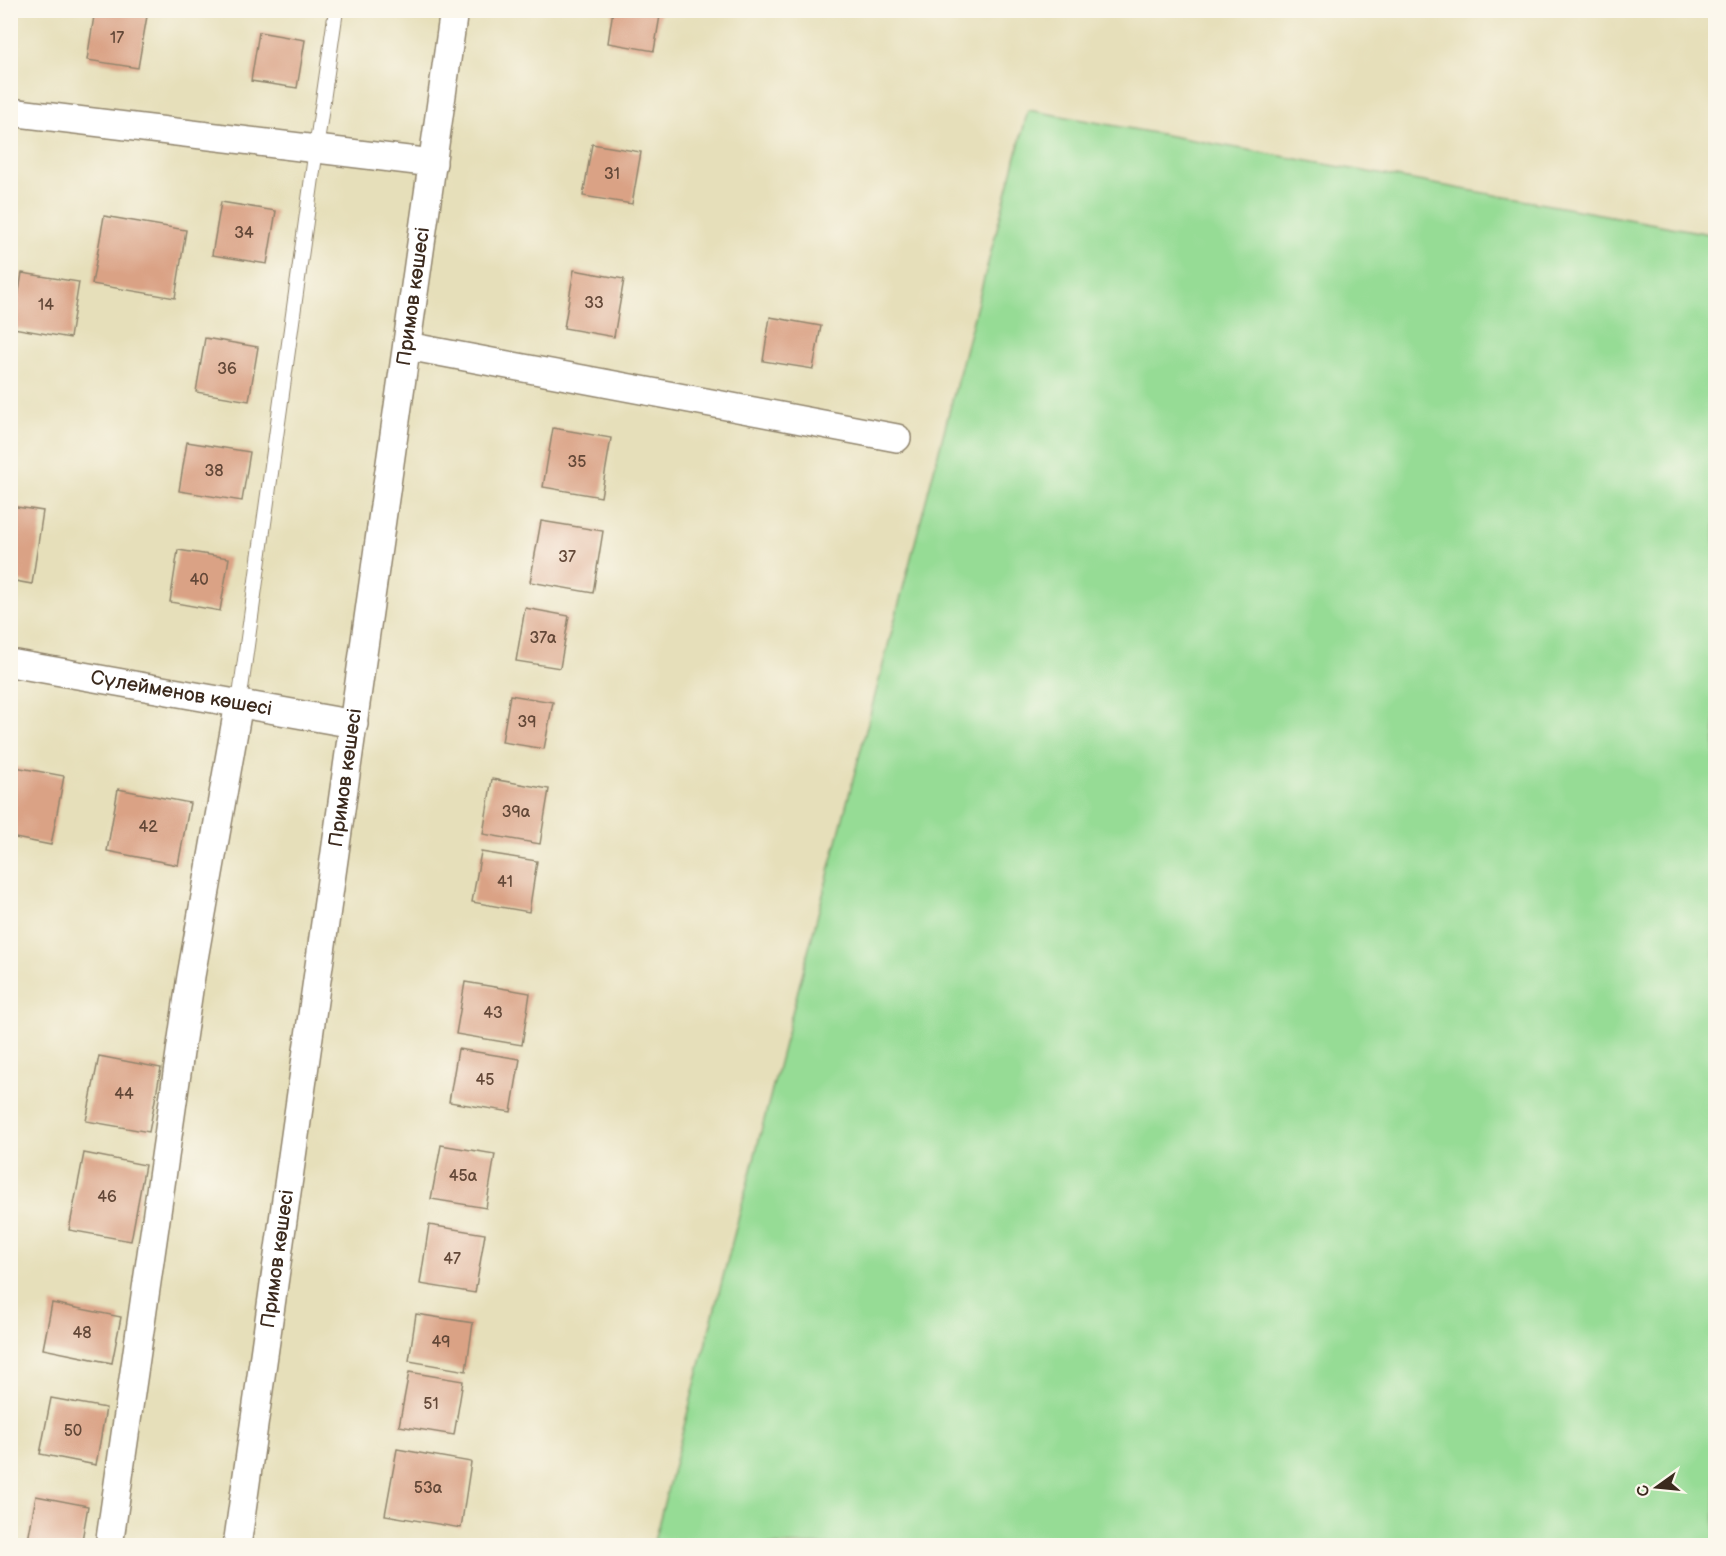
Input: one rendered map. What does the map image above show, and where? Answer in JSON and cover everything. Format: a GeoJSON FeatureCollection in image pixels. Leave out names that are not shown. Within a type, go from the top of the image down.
{"type":"FeatureCollection","features":[{"type":"Feature","properties":{"kind":"street","name":"Примов көшесі"},"geometry":{"type":"LineString","coordinates":[[237,1545],[454,10]]}},
{"type":"Feature","properties":{"kind":"street"},"geometry":{"type":"LineString","coordinates":[[10,112],[433,163]]}},
{"type":"Feature","properties":{"kind":"street"},"geometry":{"type":"LineString","coordinates":[[407,346],[897,438]]}},
{"type":"Feature","properties":{"kind":"street","name":"Сүлейменов көшесі"},"geometry":{"type":"LineString","coordinates":[[10,663],[354,724]]}},
{"type":"Feature","properties":{"kind":"street"},"geometry":{"type":"LineString","coordinates":[[109,1545],[191,976],[239,703]]}},
{"type":"Feature","properties":{"kind":"lane"},"geometry":{"type":"LineString","coordinates":[[239,703],[336,10]]}},
{"type":"Feature","properties":{"kind":"green space"},"geometry":{"type":"Polygon","coordinates":[[[1028,110],[1715,235],[1715,1545],[653,1545],[1028,110]]]}},
{"type":"Feature","properties":{"kind":"building"},"geometry":{"type":"Polygon","coordinates":[[[95,10],[113,10],[147,16],[138,68],[87,60],[95,10]]]}},
{"type":"Feature","properties":{"kind":"building"},"geometry":{"type":"Polygon","coordinates":[[[613,10],[661,10],[654,51],[608,43],[613,10]]]}},
{"type":"Feature","properties":{"kind":"building"},"geometry":{"type":"Polygon","coordinates":[[[259,32],[305,40],[297,88],[251,81],[259,32]]]}},
{"type":"Feature","properties":{"kind":"building"},"geometry":{"type":"Polygon","coordinates":[[[592,144],[641,152],[632,204],[583,196],[592,144]]]}},
{"type":"Feature","properties":{"kind":"building"},"geometry":{"type":"Polygon","coordinates":[[[221,202],[276,211],[267,264],[212,255],[221,202]]]}},
{"type":"Feature","properties":{"kind":"building"},"geometry":{"type":"Polygon","coordinates":[[[104,216],[186,230],[175,298],[92,284],[104,216]]]}},
{"type":"Feature","properties":{"kind":"building"},"geometry":{"type":"Polygon","coordinates":[[[574,270],[624,279],[614,337],[564,328],[574,270]]]}},
{"type":"Feature","properties":{"kind":"building"},"geometry":{"type":"Polygon","coordinates":[[[22,273],[79,282],[70,338],[13,328],[22,273]]]}},
{"type":"Feature","properties":{"kind":"building"},"geometry":{"type":"Polygon","coordinates":[[[770,317],[821,326],[813,369],[763,361],[770,317]]]}},
{"type":"Feature","properties":{"kind":"building"},"geometry":{"type":"Polygon","coordinates":[[[205,338],[258,347],[249,401],[196,392],[205,338]]]}},
{"type":"Feature","properties":{"kind":"building"},"geometry":{"type":"Polygon","coordinates":[[[553,428],[611,438],[601,497],[543,487],[553,428]]]}},
{"type":"Feature","properties":{"kind":"building"},"geometry":{"type":"Polygon","coordinates":[[[187,442],[250,452],[242,501],[179,491],[187,442]]]}},
{"type":"Feature","properties":{"kind":"building"},"geometry":{"type":"Polygon","coordinates":[[[10,506],[43,511],[32,584],[10,580],[10,506]]]}},
{"type":"Feature","properties":{"kind":"building"},"geometry":{"type":"Polygon","coordinates":[[[541,521],[603,531],[593,593],[530,582],[541,521]]]}},
{"type":"Feature","properties":{"kind":"building"},"geometry":{"type":"Polygon","coordinates":[[[178,550],[229,558],[220,611],[170,602],[178,550]]]}},
{"type":"Feature","properties":{"kind":"building"},"geometry":{"type":"Polygon","coordinates":[[[525,608],[569,616],[560,668],[516,661],[525,608]]]}},
{"type":"Feature","properties":{"kind":"building"},"geometry":{"type":"Polygon","coordinates":[[[510,695],[553,702],[544,749],[502,742],[510,695]]]}},
{"type":"Feature","properties":{"kind":"building"},"geometry":{"type":"Polygon","coordinates":[[[10,766],[64,776],[51,845],[10,837],[10,766]]]}},
{"type":"Feature","properties":{"kind":"building"},"geometry":{"type":"Polygon","coordinates":[[[492,779],[549,789],[540,844],[483,834],[492,779]]]}},
{"type":"Feature","properties":{"kind":"building"},"geometry":{"type":"Polygon","coordinates":[[[118,789],[190,803],[178,865],[107,851],[118,789]]]}},
{"type":"Feature","properties":{"kind":"building"},"geometry":{"type":"Polygon","coordinates":[[[481,852],[537,861],[529,912],[472,902],[481,852]]]}},
{"type":"Feature","properties":{"kind":"building"},"geometry":{"type":"Polygon","coordinates":[[[465,982],[530,993],[522,1045],[456,1034],[465,982]]]}},
{"type":"Feature","properties":{"kind":"building"},"geometry":{"type":"Polygon","coordinates":[[[458,1049],[520,1059],[511,1112],[449,1102],[458,1049]]]}},
{"type":"Feature","properties":{"kind":"building"},"geometry":{"type":"Polygon","coordinates":[[[99,1056],[161,1068],[149,1132],[86,1121],[99,1056]]]}},
{"type":"Feature","properties":{"kind":"building"},"geometry":{"type":"Polygon","coordinates":[[[441,1145],[495,1154],[486,1208],[431,1199],[441,1145]]]}},
{"type":"Feature","properties":{"kind":"building"},"geometry":{"type":"Polygon","coordinates":[[[84,1153],[145,1165],[131,1241],[69,1230],[84,1153]]]}},
{"type":"Feature","properties":{"kind":"building"},"geometry":{"type":"Polygon","coordinates":[[[429,1225],[485,1234],[475,1293],[420,1284],[429,1225]]]}},
{"type":"Feature","properties":{"kind":"building"},"geometry":{"type":"Polygon","coordinates":[[[52,1303],[121,1317],[112,1363],[43,1349],[52,1303]]]}},
{"type":"Feature","properties":{"kind":"building"},"geometry":{"type":"Polygon","coordinates":[[[416,1314],[473,1323],[466,1371],[409,1361],[416,1314]]]}},
{"type":"Feature","properties":{"kind":"building"},"geometry":{"type":"Polygon","coordinates":[[[409,1372],[463,1381],[454,1435],[399,1426],[409,1372]]]}},
{"type":"Feature","properties":{"kind":"building"},"geometry":{"type":"Polygon","coordinates":[[[51,1398],[106,1408],[96,1465],[40,1454],[51,1398]]]}},
{"type":"Feature","properties":{"kind":"building"},"geometry":{"type":"Polygon","coordinates":[[[397,1449],[471,1462],[461,1528],[385,1515],[397,1449]]]}},
{"type":"Feature","properties":{"kind":"building"},"geometry":{"type":"Polygon","coordinates":[[[36,1496],[88,1506],[81,1546],[27,1546],[36,1496]]]}}]}
